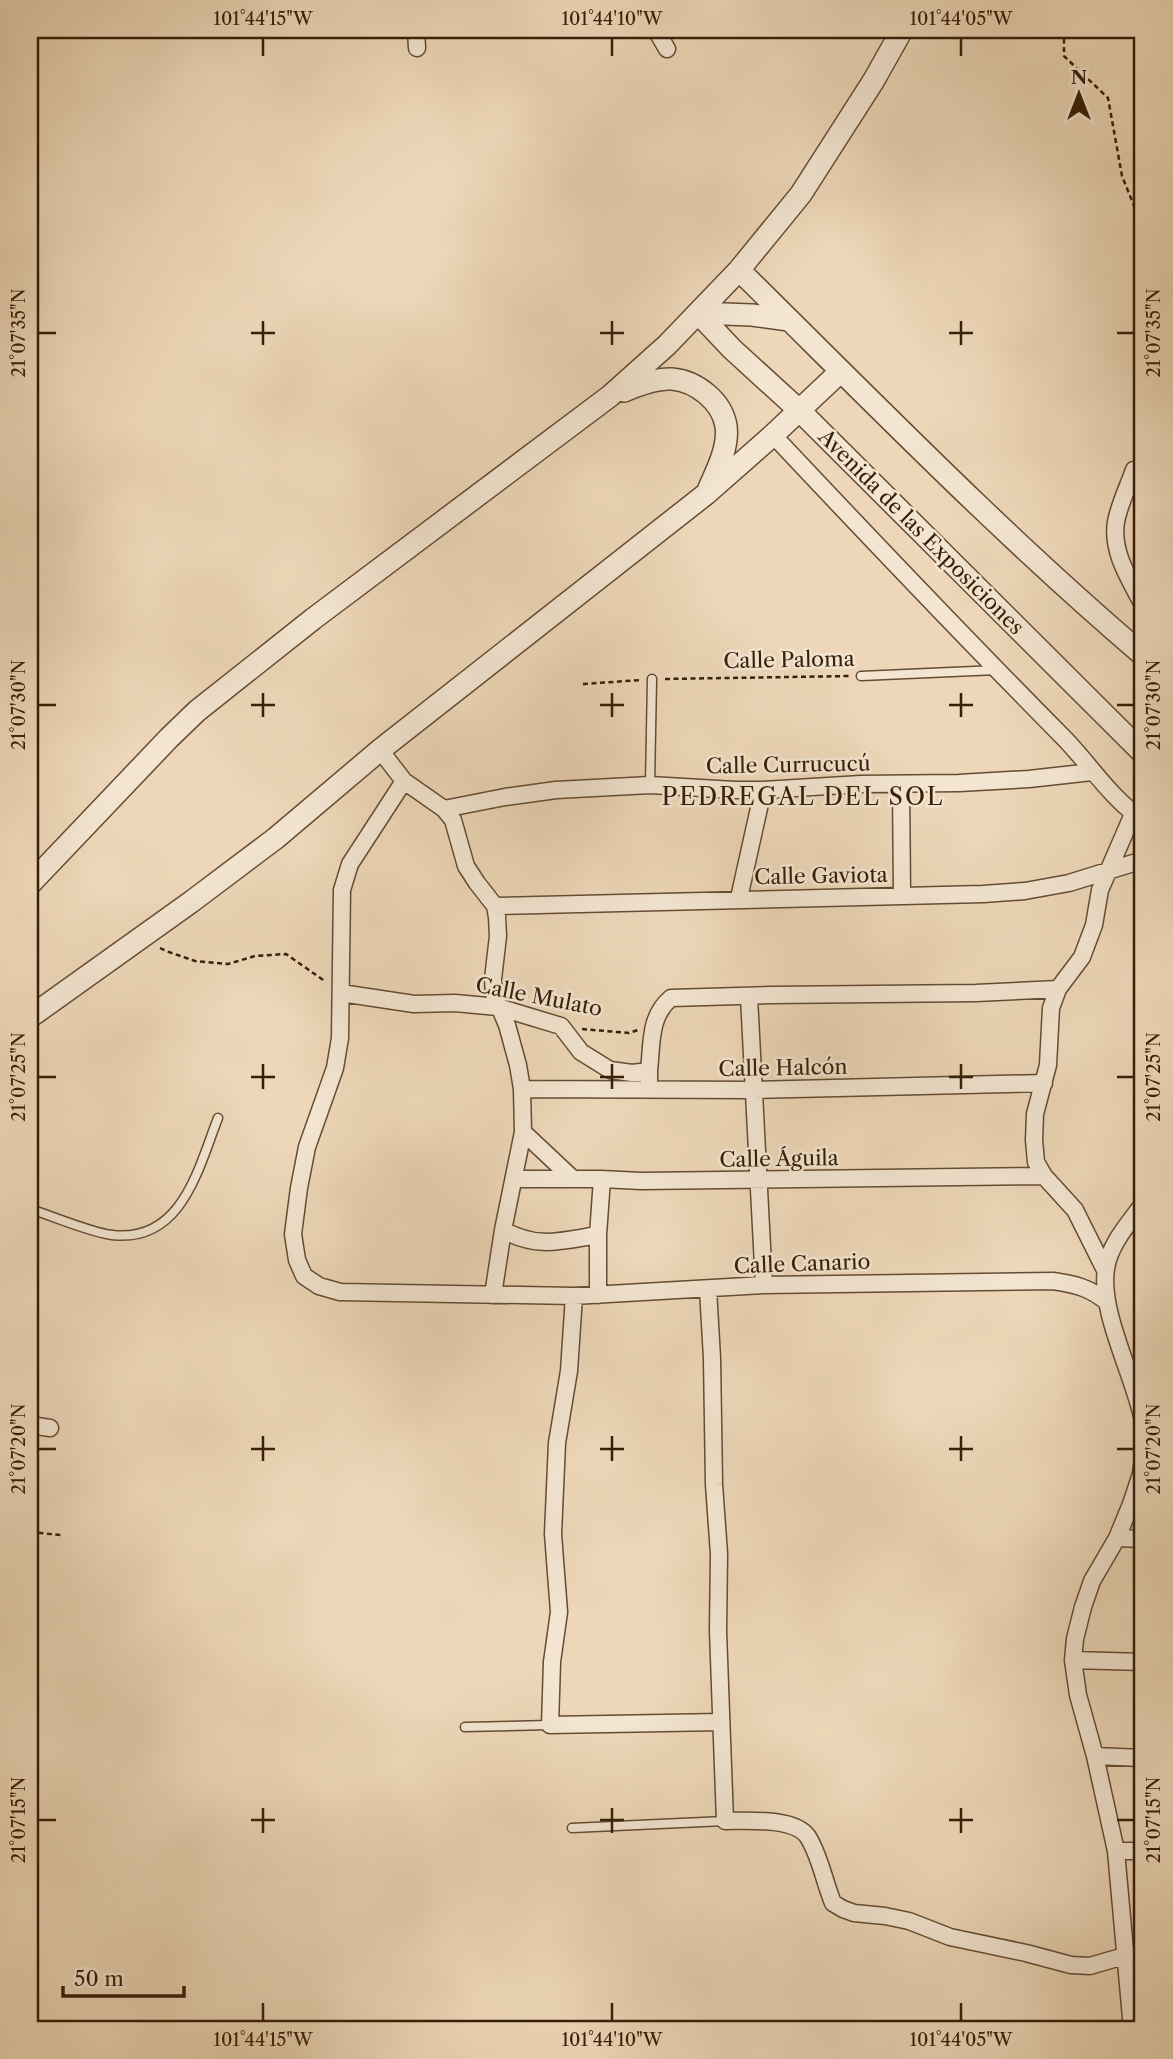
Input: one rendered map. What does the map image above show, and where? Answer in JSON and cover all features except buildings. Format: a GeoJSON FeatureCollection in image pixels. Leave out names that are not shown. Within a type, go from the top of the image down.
{"type":"FeatureCollection","features":[{"type":"Feature","properties":{"kind":"street"},"geometry":{"type":"LineString","coordinates":[[416,30],[418,48]]}},
{"type":"Feature","properties":{"kind":"street"},"geometry":{"type":"LineString","coordinates":[[656,30],[667,49]]}},
{"type":"Feature","properties":{"kind":"street"},"geometry":{"type":"LineString","coordinates":[[33,877],[178,729],[230,684],[610,396],[667,345],[738,270],[801,194],[874,80],[902,30]]}},
{"type":"Feature","properties":{"kind":"street"},"geometry":{"type":"LineString","coordinates":[[738,270],[962,491],[1079,600],[1143,654]]}},
{"type":"Feature","properties":{"kind":"street"},"geometry":{"type":"LineString","coordinates":[[698,313],[752,315],[789,320]]}},
{"type":"Feature","properties":{"kind":"street","name":"Avenida de las Exposiciones"},"geometry":{"type":"LineString","coordinates":[[698,313],[1143,753]]}},
{"type":"Feature","properties":{"kind":"street"},"geometry":{"type":"LineString","coordinates":[[30,1017],[276,838],[380,750],[706,494],[841,371]]}},
{"type":"Feature","properties":{"kind":"street"},"geometry":{"type":"LineString","coordinates":[[610,396],[636,386],[671,379],[687,383],[713,400],[722,412],[726,437],[718,467],[706,494]]}},
{"type":"Feature","properties":{"kind":"street"},"geometry":{"type":"LineString","coordinates":[[773,435],[1138,817],[1100,890],[1094,925],[1082,957],[1058,989],[1051,1008],[1048,1065],[1035,1114],[1036,1161],[1044,1176],[1075,1210],[1105,1270]]}},
{"type":"Feature","properties":{"kind":"street"},"geometry":{"type":"LineString","coordinates":[[1138,470],[1116,523],[1117,551],[1143,605]]}},
{"type":"Feature","properties":{"kind":"street"},"geometry":{"type":"LineString","coordinates":[[380,750],[404,781],[444,809],[453,820],[467,866],[495,906],[498,936],[493,986],[498,1007],[513,1043],[523,1089],[523,1132],[493,1295]]}},
{"type":"Feature","properties":{"kind":"street","name":"Calle Currucucú"},"geometry":{"type":"LineString","coordinates":[[444,809],[556,790],[650,785],[763,790],[1029,779],[1093,772]]}},
{"type":"Feature","properties":{"kind":"street"},"geometry":{"type":"LineString","coordinates":[[341,993],[342,890],[350,864],[404,781]]}},
{"type":"Feature","properties":{"kind":"street"},"geometry":{"type":"LineString","coordinates":[[901,785],[902,895]]}},
{"type":"Feature","properties":{"kind":"street"},"geometry":{"type":"LineString","coordinates":[[738,898],[763,790]]}},
{"type":"Feature","properties":{"kind":"street","name":"Calle Gaviota"},"geometry":{"type":"LineString","coordinates":[[495,906],[1025,891],[1069,883],[1143,860]]}},
{"type":"Feature","properties":{"kind":"street"},"geometry":{"type":"LineString","coordinates":[[649,1090],[653,1023],[661,1006],[671,998],[1058,989]]}},
{"type":"Feature","properties":{"kind":"street","name":"Calle Mulato"},"geometry":{"type":"LineString","coordinates":[[341,993],[414,1004],[455,1003],[498,1007],[561,1026]]}},
{"type":"Feature","properties":{"kind":"street","name":"Calle Canario"},"geometry":{"type":"LineString","coordinates":[[341,993],[340,1038],[335,1068],[307,1147],[293,1234],[297,1259],[304,1276],[319,1286],[340,1292],[574,1297],[764,1285],[1053,1281],[1084,1287],[1107,1302]]}},
{"type":"Feature","properties":{"kind":"street"},"geometry":{"type":"LineString","coordinates":[[749,997],[764,1285]]}},
{"type":"Feature","properties":{"kind":"street"},"geometry":{"type":"LineString","coordinates":[[561,1026],[581,1052],[610,1070],[632,1073],[649,1071]]}},
{"type":"Feature","properties":{"kind":"street","name":"Calle Halcón"},"geometry":{"type":"LineString","coordinates":[[523,1089],[753,1090],[1044,1083]]}},
{"type":"Feature","properties":{"kind":"street"},"geometry":{"type":"LineString","coordinates":[[523,1132],[573,1179]]}},
{"type":"Feature","properties":{"kind":"street","name":"Calle Águila"},"geometry":{"type":"LineString","coordinates":[[514,1179],[641,1181],[1044,1176]]}},
{"type":"Feature","properties":{"kind":"street"},"geometry":{"type":"LineString","coordinates":[[598,1295],[602,1179]]}},
{"type":"Feature","properties":{"kind":"street"},"geometry":{"type":"LineString","coordinates":[[1143,1204],[1111,1251],[1105,1270],[1107,1302],[1140,1403],[1143,1421]]}},
{"type":"Feature","properties":{"kind":"street"},"geometry":{"type":"LineString","coordinates":[[503,1230],[530,1241],[545,1243],[598,1235]]}},
{"type":"Feature","properties":{"kind":"street"},"geometry":{"type":"LineString","coordinates":[[708,1289],[714,1484],[719,1553],[718,1631],[725,1821],[777,1822],[797,1827],[807,1835],[833,1903],[854,1913],[909,1921],[950,1937],[1071,1965],[1090,1966],[1124,1956],[1143,1955]]}},
{"type":"Feature","properties":{"kind":"street"},"geometry":{"type":"LineString","coordinates":[[574,1297],[569,1371],[557,1443],[553,1534],[559,1612],[552,1662],[550,1725],[721,1722]]}},
{"type":"Feature","properties":{"kind":"street"},"geometry":{"type":"LineString","coordinates":[[30,1425],[50,1428]]}},
{"type":"Feature","properties":{"kind":"street"},"geometry":{"type":"LineString","coordinates":[[1132,2029],[1116,1851],[1078,1695],[1073,1660],[1083,1606],[1092,1581],[1131,1504],[1141,1474],[1143,1458]]}},
{"type":"Feature","properties":{"kind":"street"},"geometry":{"type":"LineString","coordinates":[[1116,1538],[1143,1539]]}},
{"type":"Feature","properties":{"kind":"street"},"geometry":{"type":"LineString","coordinates":[[1073,1660],[1143,1662]]}},
{"type":"Feature","properties":{"kind":"street"},"geometry":{"type":"LineString","coordinates":[[1095,1756],[1143,1758]]}},
{"type":"Feature","properties":{"kind":"street"},"geometry":{"type":"LineString","coordinates":[[1116,1851],[1143,1851]]}},
{"type":"Feature","properties":{"kind":"lane","name":"Calle Paloma"},"geometry":{"type":"LineString","coordinates":[[861,676],[996,670]]}},
{"type":"Feature","properties":{"kind":"lane"},"geometry":{"type":"LineString","coordinates":[[650,785],[652,679]]}},
{"type":"Feature","properties":{"kind":"lane"},"geometry":{"type":"LineString","coordinates":[[30,1209],[110,1234],[135,1234],[158,1226],[181,1204],[218,1118]]}},
{"type":"Feature","properties":{"kind":"lane"},"geometry":{"type":"LineString","coordinates":[[465,1727],[550,1725]]}},
{"type":"Feature","properties":{"kind":"lane"},"geometry":{"type":"LineString","coordinates":[[572,1828],[725,1821]]}},
{"type":"Feature","properties":{"kind":"path"},"geometry":{"type":"LineString","coordinates":[[1064,30],[1064,56],[1108,98],[1122,176],[1143,228]]}},
{"type":"Feature","properties":{"kind":"path"},"geometry":{"type":"LineString","coordinates":[[1138,470],[1143,384]]}},
{"type":"Feature","properties":{"kind":"path","name":"Calle Paloma"},"geometry":{"type":"LineString","coordinates":[[583,684],[652,679],[861,676]]}},
{"type":"Feature","properties":{"kind":"path"},"geometry":{"type":"LineString","coordinates":[[143,936],[166,951],[195,961],[228,964],[255,957],[286,954],[341,993]]}},
{"type":"Feature","properties":{"kind":"path","name":"Calle Mulato"},"geometry":{"type":"LineString","coordinates":[[561,1026],[629,1033],[653,1023]]}},
{"type":"Feature","properties":{"kind":"path"},"geometry":{"type":"LineString","coordinates":[[30,1532],[61,1535]]}},
{"type":"Feature","properties":{"kind":"district","name":"PEDREGAL DEL SOL"},"geometry":{"type":"Point","coordinates":[803,797]}}]}
